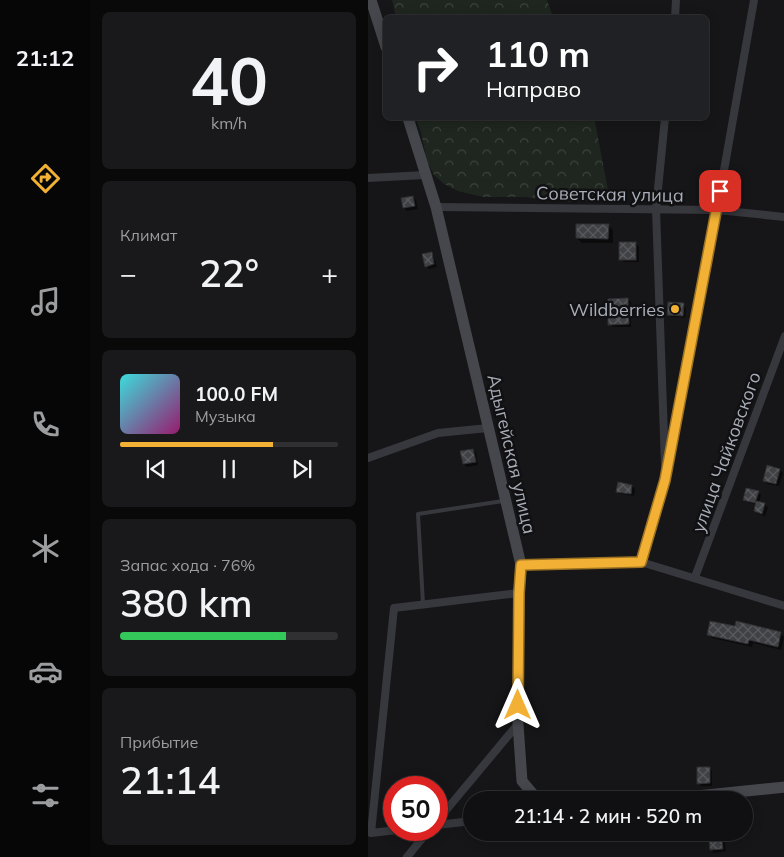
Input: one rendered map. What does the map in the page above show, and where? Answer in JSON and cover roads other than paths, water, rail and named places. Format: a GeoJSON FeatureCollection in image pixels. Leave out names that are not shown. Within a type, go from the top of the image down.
{"type":"FeatureCollection","features":[{"type":"Feature","properties":{"kind":"main road"},"geometry":{"type":"LineString","coordinates":[[371,0],[383,38]]}},
{"type":"Feature","properties":{"kind":"main road","name":"Адыгейская улица"},"geometry":{"type":"LineString","coordinates":[[409,120],[436,207],[521,565],[518,724],[522,781],[530,791]]}},
{"type":"Feature","properties":{"kind":"main road"},"geometry":{"type":"LineString","coordinates":[[745,791],[784,787]]}},
{"type":"Feature","properties":{"kind":"street"},"geometry":{"type":"LineString","coordinates":[[675,15],[676,0]]}},
{"type":"Feature","properties":{"kind":"street"},"geometry":{"type":"LineString","coordinates":[[641,562],[665,480],[717,210],[754,0]]}},
{"type":"Feature","properties":{"kind":"street"},"geometry":{"type":"LineString","coordinates":[[665,120],[656,209],[665,480]]}},
{"type":"Feature","properties":{"kind":"street"},"geometry":{"type":"LineString","coordinates":[[368,178],[426,174]]}},
{"type":"Feature","properties":{"kind":"street","name":"Советская улица"},"geometry":{"type":"LineString","coordinates":[[436,207],[717,210],[784,217]]}},
{"type":"Feature","properties":{"kind":"street","name":"улица Чайковского"},"geometry":{"type":"LineString","coordinates":[[695,578],[784,336]]}},
{"type":"Feature","properties":{"kind":"street"},"geometry":{"type":"LineString","coordinates":[[368,458],[438,432],[488,428]]}},
{"type":"Feature","properties":{"kind":"street"},"geometry":{"type":"LineString","coordinates":[[521,565],[641,562],[784,606]]}},
{"type":"Feature","properties":{"kind":"street"},"geometry":{"type":"LineString","coordinates":[[383,832],[372,833],[394,608],[519,593]]}},
{"type":"Feature","properties":{"kind":"street"},"geometry":{"type":"LineString","coordinates":[[448,808],[518,724]]}},
{"type":"Feature","properties":{"kind":"street"},"geometry":{"type":"LineString","coordinates":[[448,824],[463,822]]}},
{"type":"Feature","properties":{"kind":"street"},"geometry":{"type":"LineString","coordinates":[[408,857],[420,841]]}},
{"type":"Feature","properties":{"kind":"lane"},"geometry":{"type":"LineString","coordinates":[[423,604],[418,514],[506,501]]}},
{"type":"Feature","properties":{"kind":"place","name":"Wildberries"},"geometry":{"type":"Point","coordinates":[675,309]}}]}
